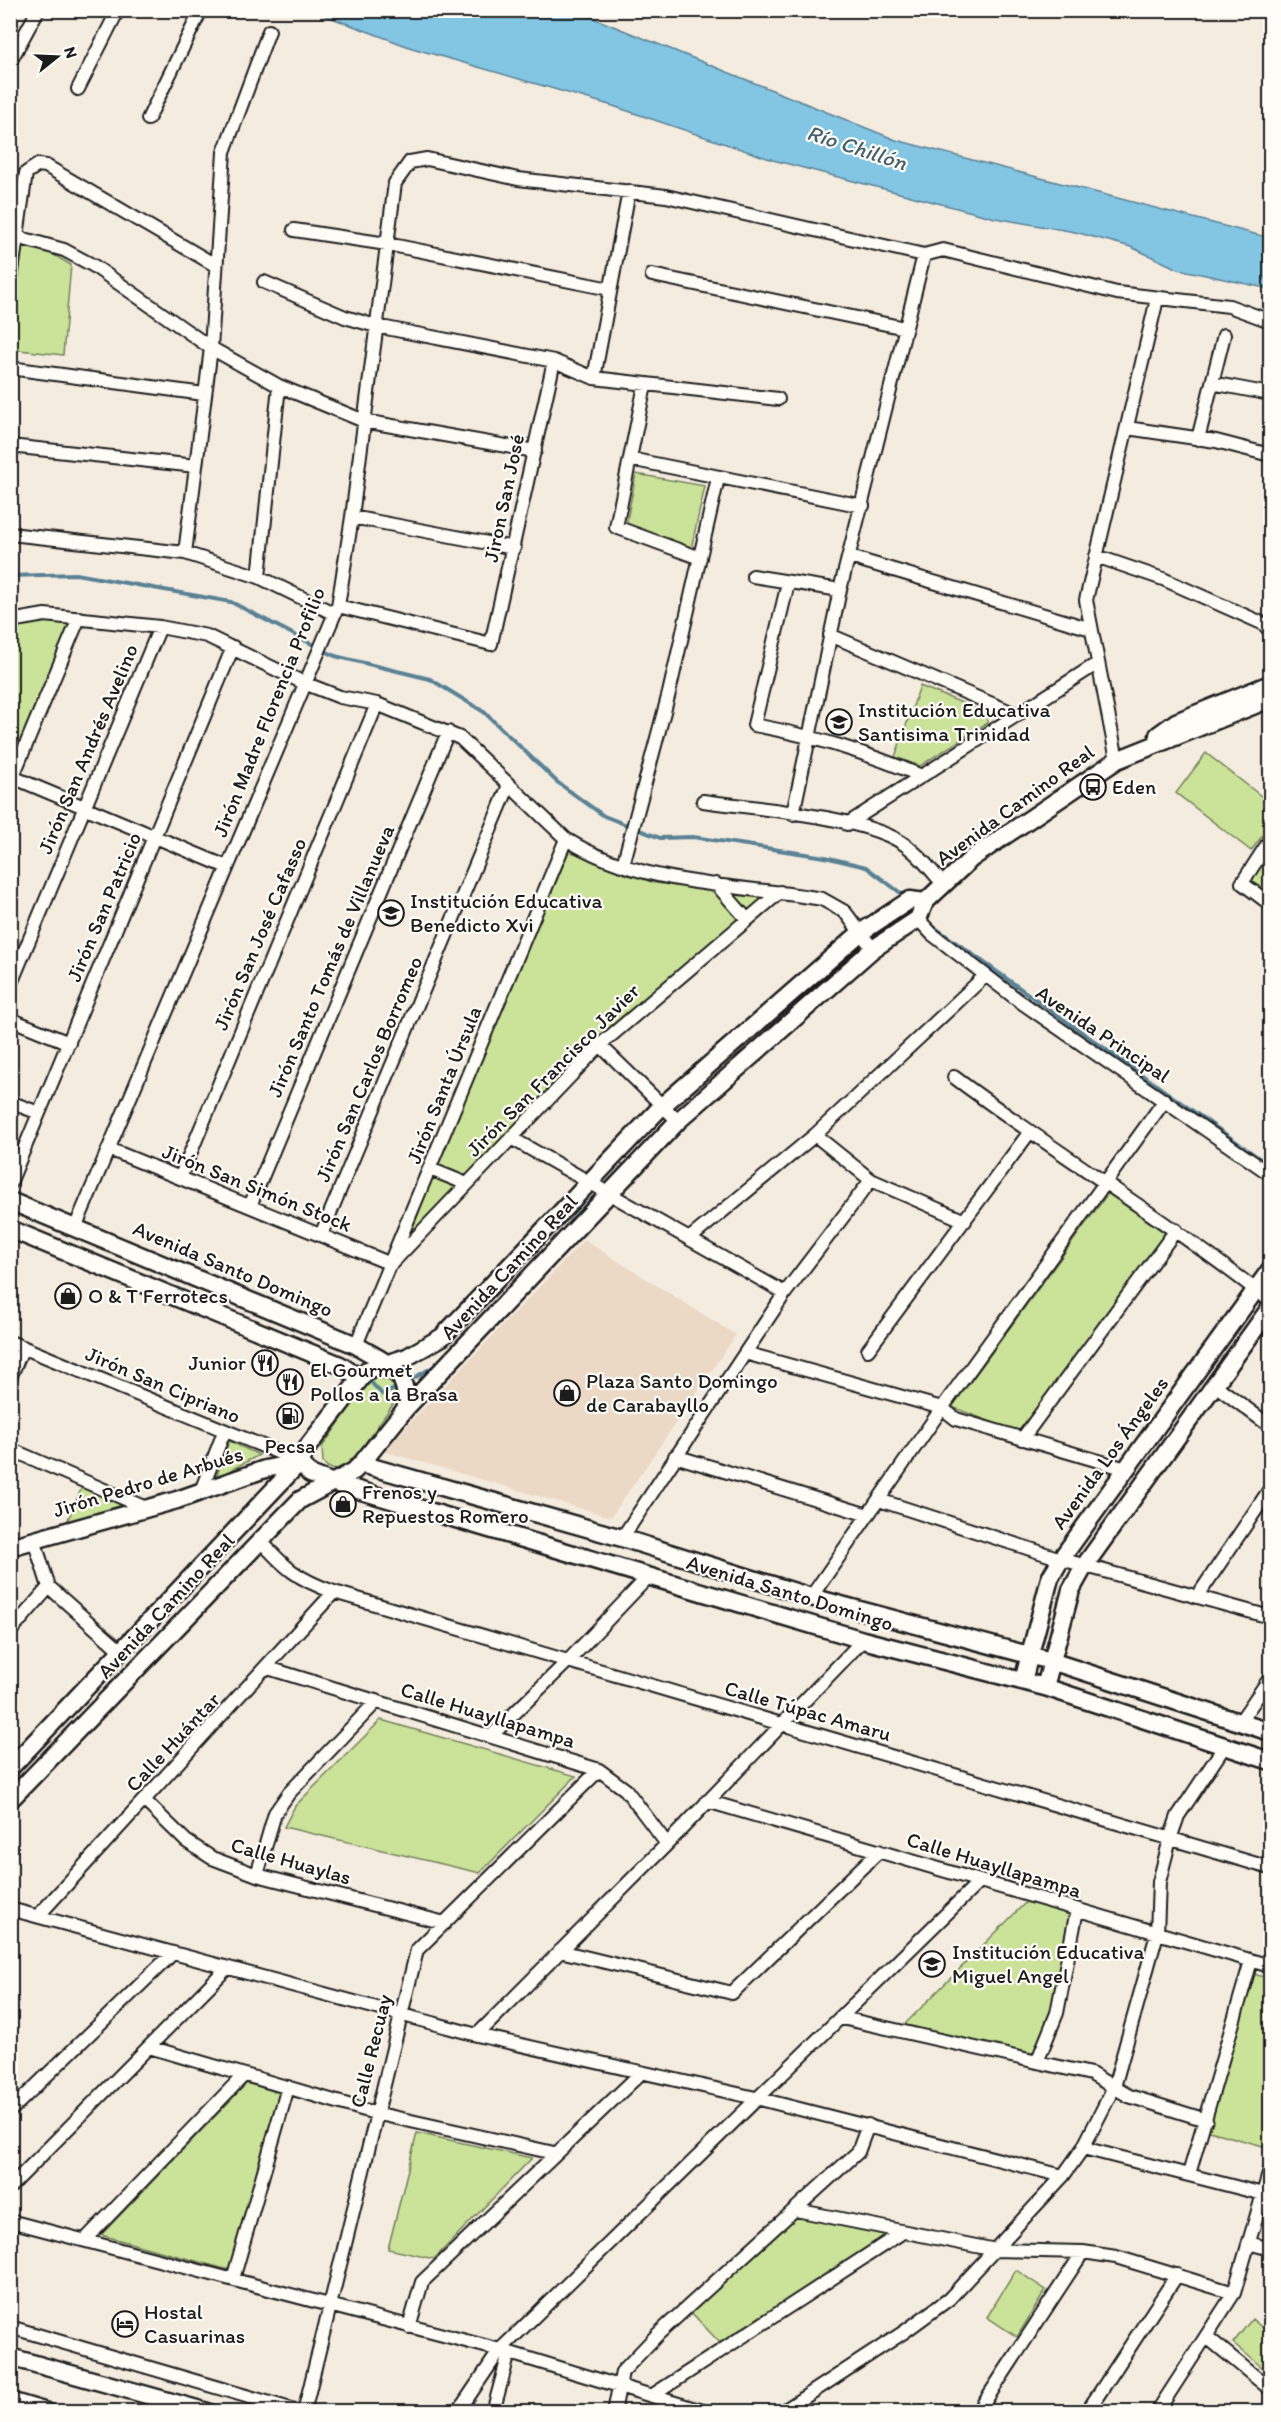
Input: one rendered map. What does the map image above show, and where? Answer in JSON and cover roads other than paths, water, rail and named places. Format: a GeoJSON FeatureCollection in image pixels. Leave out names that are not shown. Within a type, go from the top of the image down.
{"type":"FeatureCollection","features":[{"type":"Feature","properties":{"kind":"main road","name":"Avenida Camino Real"},"geometry":{"type":"LineString","coordinates":[[1135,751],[1176,722],[1270,684]]}},
{"type":"Feature","properties":{"kind":"main road","name":"Avenida Camino Real"},"geometry":{"type":"LineString","coordinates":[[10,1800],[37,1776],[259,1539],[300,1500],[361,1464],[406,1408],[678,1121],[873,949],[918,919],[926,902],[942,884],[972,858],[1117,760],[1270,699]]}},
{"type":"Feature","properties":{"kind":"main road","name":"Avenida Camino Real"},"geometry":{"type":"LineString","coordinates":[[10,1768],[300,1462],[309,1445],[367,1370],[407,1357],[442,1337],[662,1106],[860,933],[910,900],[926,902]]}},
{"type":"Feature","properties":{"kind":"main road","name":"Avenida Santo Domingo"},"geometry":{"type":"LineString","coordinates":[[10,1201],[356,1345],[399,1373],[405,1383],[406,1408]]}},
{"type":"Feature","properties":{"kind":"main road"},"geometry":{"type":"LineString","coordinates":[[10,1229],[340,1365],[360,1378]]}},
{"type":"Feature","properties":{"kind":"main road","name":"Avenida Los Ángeles"},"geometry":{"type":"LineString","coordinates":[[1023,1681],[1050,1578],[1061,1559],[1270,1270]]}},
{"type":"Feature","properties":{"kind":"main road"},"geometry":{"type":"LineString","coordinates":[[1045,1687],[1071,1590],[1085,1565],[1270,1308]]}},
{"type":"Feature","properties":{"kind":"main road","name":"Avenida Santo Domingo"},"geometry":{"type":"LineString","coordinates":[[300,1462],[310,1474],[331,1482],[863,1640],[1045,1687],[1270,1761]]}},
{"type":"Feature","properties":{"kind":"main road","name":"Jirón Pedro de Arbués"},"geometry":{"type":"LineString","coordinates":[[10,1547],[146,1508],[265,1469],[300,1462]]}},
{"type":"Feature","properties":{"kind":"main road","name":"Avenida Santo Domingo"},"geometry":{"type":"LineString","coordinates":[[361,1464],[622,1538],[811,1597],[1052,1661],[1270,1732]]}},
{"type":"Feature","properties":{"kind":"main road"},"geometry":{"type":"LineString","coordinates":[[10,2357],[208,2412]]}},
{"type":"Feature","properties":{"kind":"main road"},"geometry":{"type":"LineString","coordinates":[[10,2401],[47,2412]]}},
{"type":"Feature","properties":{"kind":"street"},"geometry":{"type":"LineString","coordinates":[[11,60],[38,10]]}},
{"type":"Feature","properties":{"kind":"street"},"geometry":{"type":"LineString","coordinates":[[78,89],[118,10]]}},
{"type":"Feature","properties":{"kind":"street"},"geometry":{"type":"LineString","coordinates":[[148,119],[201,10]]}},
{"type":"Feature","properties":{"kind":"street"},"geometry":{"type":"LineString","coordinates":[[184,553],[211,348],[224,152],[269,32]]}},
{"type":"Feature","properties":{"kind":"street","name":"Jirón Madre Florencia Profilio"},"geometry":{"type":"LineString","coordinates":[[75,1228],[335,609],[352,517],[395,183],[405,166],[421,159],[530,180],[629,191]]}},
{"type":"Feature","properties":{"kind":"street"},"geometry":{"type":"LineString","coordinates":[[10,286],[26,173],[38,165],[46,166],[215,265]]}},
{"type":"Feature","properties":{"kind":"street"},"geometry":{"type":"LineString","coordinates":[[594,378],[629,191],[689,201],[924,255],[943,250],[1117,293],[1157,300],[1228,306],[1270,321]]}},
{"type":"Feature","properties":{"kind":"street"},"geometry":{"type":"LineString","coordinates":[[294,230],[387,244],[610,289]]}},
{"type":"Feature","properties":{"kind":"street"},"geometry":{"type":"LineString","coordinates":[[17,237],[64,250],[94,266],[211,348],[279,386],[364,422],[535,451]]}},
{"type":"Feature","properties":{"kind":"street"},"geometry":{"type":"LineString","coordinates":[[793,814],[840,591],[864,506],[924,255]]}},
{"type":"Feature","properties":{"kind":"street"},"geometry":{"type":"LineString","coordinates":[[652,275],[905,328]]}},
{"type":"Feature","properties":{"kind":"street"},"geometry":{"type":"LineString","coordinates":[[264,282],[345,317],[376,326],[554,361],[594,378],[778,399]]}},
{"type":"Feature","properties":{"kind":"street"},"geometry":{"type":"LineString","coordinates":[[1117,760],[1086,600],[1157,300]]}},
{"type":"Feature","properties":{"kind":"street"},"geometry":{"type":"LineString","coordinates":[[1198,439],[1224,335]]}},
{"type":"Feature","properties":{"kind":"street","name":"Jiron San José"},"geometry":{"type":"LineString","coordinates":[[335,609],[491,644],[554,361]]}},
{"type":"Feature","properties":{"kind":"street"},"geometry":{"type":"LineString","coordinates":[[10,368],[204,394]]}},
{"type":"Feature","properties":{"kind":"street"},"geometry":{"type":"LineString","coordinates":[[1212,383],[1270,394]]}},
{"type":"Feature","properties":{"kind":"street"},"geometry":{"type":"LineString","coordinates":[[645,385],[616,528],[700,558]]}},
{"type":"Feature","properties":{"kind":"street"},"geometry":{"type":"LineString","coordinates":[[259,577],[279,386]]}},
{"type":"Feature","properties":{"kind":"street"},"geometry":{"type":"LineString","coordinates":[[1127,428],[1198,439],[1270,455]]}},
{"type":"Feature","properties":{"kind":"street"},"geometry":{"type":"LineString","coordinates":[[10,446],[196,466]]}},
{"type":"Feature","properties":{"kind":"street"},"geometry":{"type":"LineString","coordinates":[[630,459],[864,506]]}},
{"type":"Feature","properties":{"kind":"street"},"geometry":{"type":"LineString","coordinates":[[623,865],[669,693],[718,478]]}},
{"type":"Feature","properties":{"kind":"street"},"geometry":{"type":"LineString","coordinates":[[352,517],[514,548]]}},
{"type":"Feature","properties":{"kind":"street"},"geometry":{"type":"LineString","coordinates":[[10,534],[184,553],[259,577],[335,609]]}},
{"type":"Feature","properties":{"kind":"street"},"geometry":{"type":"LineString","coordinates":[[1096,556],[1163,579],[1264,624],[1270,631]]}},
{"type":"Feature","properties":{"kind":"street"},"geometry":{"type":"LineString","coordinates":[[850,557],[1091,628]]}},
{"type":"Feature","properties":{"kind":"street"},"geometry":{"type":"LineString","coordinates":[[753,576],[840,591]]}},
{"type":"Feature","properties":{"kind":"street"},"geometry":{"type":"LineString","coordinates":[[788,583],[754,725],[811,735],[922,776]]}},
{"type":"Feature","properties":{"kind":"street"},"geometry":{"type":"LineString","coordinates":[[10,621],[45,615],[160,627],[199,634],[234,647],[304,683],[340,697],[377,704],[460,738],[566,839],[583,850],[653,876],[822,899],[844,912],[873,949]]}},
{"type":"Feature","properties":{"kind":"street"},"geometry":{"type":"LineString","coordinates":[[79,618],[11,778],[227,867]]}},
{"type":"Feature","properties":{"kind":"street","name":"Jirón San Andrés Avelino"},"geometry":{"type":"LineString","coordinates":[[10,986],[160,627]]}},
{"type":"Feature","properties":{"kind":"street"},"geometry":{"type":"LineString","coordinates":[[830,635],[1018,715]]}},
{"type":"Feature","properties":{"kind":"street","name":"Jirón San Patricio"},"geometry":{"type":"LineString","coordinates":[[10,1182],[234,647]]}},
{"type":"Feature","properties":{"kind":"street"},"geometry":{"type":"LineString","coordinates":[[847,824],[1098,663]]}},
{"type":"Feature","properties":{"kind":"street","name":"Jirón San José Cafasso"},"geometry":{"type":"LineString","coordinates":[[180,1178],[377,704]]}},
{"type":"Feature","properties":{"kind":"street","name":"Jirón Santo Tomás de Villanueva"},"geometry":{"type":"LineString","coordinates":[[250,1206],[448,732]]}},
{"type":"Feature","properties":{"kind":"street","name":"Jirón San Carlos Borromeo"},"geometry":{"type":"LineString","coordinates":[[321,1235],[509,786]]}},
{"type":"Feature","properties":{"kind":"street"},"geometry":{"type":"LineString","coordinates":[[703,801],[793,814],[868,829],[899,841],[917,854],[942,884]]}},
{"type":"Feature","properties":{"kind":"street","name":"Jirón Santa Úrsula"},"geometry":{"type":"LineString","coordinates":[[356,1345],[566,839]]}},
{"type":"Feature","properties":{"kind":"street"},"geometry":{"type":"LineString","coordinates":[[1270,840],[1242,883],[1270,904]]}},
{"type":"Feature","properties":{"kind":"street"},"geometry":{"type":"LineString","coordinates":[[716,884],[746,918]]}},
{"type":"Feature","properties":{"kind":"street","name":"Jirón San Francisco Javier"},"geometry":{"type":"LineString","coordinates":[[391,1264],[600,1046],[746,918],[780,892]]}},
{"type":"Feature","properties":{"kind":"street","name":"Avenida Principal"},"geometry":{"type":"LineString","coordinates":[[918,919],[932,934],[986,976],[1270,1174]]}},
{"type":"Feature","properties":{"kind":"street"},"geometry":{"type":"LineString","coordinates":[[689,1239],[815,1135],[986,976]]}},
{"type":"Feature","properties":{"kind":"street"},"geometry":{"type":"LineString","coordinates":[[10,1019],[69,1043]]}},
{"type":"Feature","properties":{"kind":"street"},"geometry":{"type":"LineString","coordinates":[[600,1046],[678,1121]]}},
{"type":"Feature","properties":{"kind":"street"},"geometry":{"type":"LineString","coordinates":[[954,1077],[1029,1133],[1176,1230],[1270,1301]]}},
{"type":"Feature","properties":{"kind":"street"},"geometry":{"type":"LineString","coordinates":[[811,1597],[942,1408],[1165,1100]]}},
{"type":"Feature","properties":{"kind":"street"},"geometry":{"type":"LineString","coordinates":[[10,1102],[39,1113]]}},
{"type":"Feature","properties":{"kind":"street"},"geometry":{"type":"LineString","coordinates":[[868,1350],[1029,1133]]}},
{"type":"Feature","properties":{"kind":"street"},"geometry":{"type":"LineString","coordinates":[[815,1135],[871,1180],[965,1221]]}},
{"type":"Feature","properties":{"kind":"street"},"geometry":{"type":"LineString","coordinates":[[511,1138],[786,1293]]}},
{"type":"Feature","properties":{"kind":"street","name":"Jirón San Simón Stock"},"geometry":{"type":"LineString","coordinates":[[109,1149],[391,1264]]}},
{"type":"Feature","properties":{"kind":"street"},"geometry":{"type":"LineString","coordinates":[[430,1169],[467,1184]]}},
{"type":"Feature","properties":{"kind":"street"},"geometry":{"type":"LineString","coordinates":[[622,1538],[786,1293],[871,1180]]}},
{"type":"Feature","properties":{"kind":"street"},"geometry":{"type":"LineString","coordinates":[[1022,1439],[1176,1230]]}},
{"type":"Feature","properties":{"kind":"street","name":"Jirón San Cipriano"},"geometry":{"type":"LineString","coordinates":[[10,1342],[300,1462]]}},
{"type":"Feature","properties":{"kind":"street"},"geometry":{"type":"LineString","coordinates":[[10,1377],[23,1347]]}},
{"type":"Feature","properties":{"kind":"street"},"geometry":{"type":"LineString","coordinates":[[745,1353],[942,1408],[956,1419],[1126,1469]]}},
{"type":"Feature","properties":{"kind":"street"},"geometry":{"type":"LineString","coordinates":[[1215,1385],[1270,1426]]}},
{"type":"Feature","properties":{"kind":"street"},"geometry":{"type":"LineString","coordinates":[[201,1491],[224,1432]]}},
{"type":"Feature","properties":{"kind":"street"},"geometry":{"type":"LineString","coordinates":[[10,1449],[146,1508]]}},
{"type":"Feature","properties":{"kind":"street"},"geometry":{"type":"LineString","coordinates":[[675,1456],[868,1515]]}},
{"type":"Feature","properties":{"kind":"street"},"geometry":{"type":"LineString","coordinates":[[1197,1597],[1270,1489]]}},
{"type":"Feature","properties":{"kind":"street"},"geometry":{"type":"LineString","coordinates":[[879,1500],[1061,1559],[1270,1617]]}},
{"type":"Feature","properties":{"kind":"street","name":"Calle Túpac Amaru"},"geometry":{"type":"LineString","coordinates":[[259,1539],[282,1564],[306,1582],[334,1592],[1270,1868]]}},
{"type":"Feature","properties":{"kind":"street"},"geometry":{"type":"LineString","coordinates":[[34,1540],[49,1587],[121,1651]]}},
{"type":"Feature","properties":{"kind":"street"},"geometry":{"type":"LineString","coordinates":[[491,1736],[568,1661],[650,1575]]}},
{"type":"Feature","properties":{"kind":"street"},"geometry":{"type":"LineString","coordinates":[[10,1632],[49,1587]]}},
{"type":"Feature","properties":{"kind":"street","name":"Calle Huántar"},"geometry":{"type":"LineString","coordinates":[[38,1916],[268,1668],[334,1592]]}},
{"type":"Feature","properties":{"kind":"street"},"geometry":{"type":"LineString","coordinates":[[477,2035],[667,1844],[863,1640]]}},
{"type":"Feature","properties":{"kind":"street","name":"Calle Huayllapampa"},"geometry":{"type":"LineString","coordinates":[[268,1668],[599,1770],[626,1790],[667,1844]]}},
{"type":"Feature","properties":{"kind":"street"},"geometry":{"type":"LineString","coordinates":[[1239,1723],[1270,1678]]}},
{"type":"Feature","properties":{"kind":"street"},"geometry":{"type":"LineString","coordinates":[[257,1875],[275,1813],[289,1794],[377,1701]]}},
{"type":"Feature","properties":{"kind":"street"},"geometry":{"type":"LineString","coordinates":[[782,2412],[927,2316],[996,2250],[1063,2176],[1083,2148],[1114,2087],[1157,1934],[1159,1882],[1178,1816],[1224,1747]]}},
{"type":"Feature","properties":{"kind":"street","name":"Calle Recuay"},"geometry":{"type":"LineString","coordinates":[[302,2412],[399,2014],[417,1950],[599,1770]]}},
{"type":"Feature","properties":{"kind":"street","name":"Calle Huaylas"},"geometry":{"type":"LineString","coordinates":[[145,1801],[186,1841],[203,1853],[257,1875],[445,1923]]}},
{"type":"Feature","properties":{"kind":"street","name":"Calle Huayllapampa"},"geometry":{"type":"LineString","coordinates":[[707,1801],[1270,1966]]}},
{"type":"Feature","properties":{"kind":"street"},"geometry":{"type":"LineString","coordinates":[[560,1951],[732,1993],[879,1851]]}},
{"type":"Feature","properties":{"kind":"street"},"geometry":{"type":"LineString","coordinates":[[458,2412],[505,2352],[980,1881]]}},
{"type":"Feature","properties":{"kind":"street"},"geometry":{"type":"LineString","coordinates":[[10,1909],[477,2035],[760,2099],[1063,2176]]}},
{"type":"Feature","properties":{"kind":"street"},"geometry":{"type":"LineString","coordinates":[[1037,2062],[1057,2013],[1077,1910]]}},
{"type":"Feature","properties":{"kind":"street"},"geometry":{"type":"LineString","coordinates":[[10,2111],[173,1953]]}},
{"type":"Feature","properties":{"kind":"street"},"geometry":{"type":"LineString","coordinates":[[1189,2174],[1251,1961]]}},
{"type":"Feature","properties":{"kind":"street"},"geometry":{"type":"LineString","coordinates":[[10,2187],[226,1969]]}},
{"type":"Feature","properties":{"kind":"street"},"geometry":{"type":"LineString","coordinates":[[842,2018],[1091,2074],[1129,2096],[1206,2120]]}},
{"type":"Feature","properties":{"kind":"street"},"geometry":{"type":"LineString","coordinates":[[149,2047],[375,2113],[554,2153]]}},
{"type":"Feature","properties":{"kind":"street"},"geometry":{"type":"LineString","coordinates":[[409,2327],[423,2282],[554,2153],[641,2073]]}},
{"type":"Feature","properties":{"kind":"street"},"geometry":{"type":"LineString","coordinates":[[86,2239],[244,2075]]}},
{"type":"Feature","properties":{"kind":"street"},"geometry":{"type":"LineString","coordinates":[[233,2279],[288,2087]]}},
{"type":"Feature","properties":{"kind":"street"},"geometry":{"type":"LineString","coordinates":[[614,2412],[622,2372],[658,2334],[858,2152],[868,2125]]}},
{"type":"Feature","properties":{"kind":"street"},"geometry":{"type":"LineString","coordinates":[[1083,2148],[1263,2194]]}},
{"type":"Feature","properties":{"kind":"street"},"geometry":{"type":"LineString","coordinates":[[1157,2412],[1234,2293],[1270,2170]]}},
{"type":"Feature","properties":{"kind":"street"},"geometry":{"type":"LineString","coordinates":[[796,2210],[996,2250],[1083,2252],[1116,2258],[1234,2293]]}},
{"type":"Feature","properties":{"kind":"street"},"geometry":{"type":"LineString","coordinates":[[10,2221],[86,2239],[505,2352],[705,2412]]}},
{"type":"Feature","properties":{"kind":"street"},"geometry":{"type":"LineString","coordinates":[[652,2395],[903,2232]]}},
{"type":"Feature","properties":{"kind":"street"},"geometry":{"type":"LineString","coordinates":[[1249,2243],[1270,2249]]}},
{"type":"Feature","properties":{"kind":"street"},"geometry":{"type":"LineString","coordinates":[[978,2412],[1083,2252]]}},
{"type":"Feature","properties":{"kind":"street"},"geometry":{"type":"LineString","coordinates":[[1087,2412],[1177,2275]]}},
{"type":"Feature","properties":{"kind":"street"},"geometry":{"type":"LineString","coordinates":[[10,2327],[302,2412]]}},
{"type":"Feature","properties":{"kind":"street"},"geometry":{"type":"LineString","coordinates":[[1207,2337],[1270,2389]]}},
{"type":"Feature","properties":{"kind":"street"},"geometry":{"type":"LineString","coordinates":[[494,2412],[505,2352]]}},
{"type":"Feature","properties":{"kind":"water","name":"Río Chillón"},"geometry":{"type":"Polygon","coordinates":[[[313,11],[576,11],[896,140],[1270,238],[1270,289],[1178,269],[1131,247],[1075,232],[995,218],[773,160],[613,106],[412,48],[313,11]]]}},
{"type":"Feature","properties":{"kind":"waterway"},"geometry":{"type":"LineString","coordinates":[[10,576],[76,574],[231,602],[335,656],[430,679],[484,712],[557,782],[604,816],[660,838],[693,837],[825,857],[866,867],[906,897]]}},
{"type":"Feature","properties":{"kind":"waterway"},"geometry":{"type":"LineString","coordinates":[[931,925],[1270,1166]]}},
{"type":"Feature","properties":{"kind":"waterway"},"geometry":{"type":"LineString","coordinates":[[604,1186],[630,1160]]}},
{"type":"Feature","properties":{"kind":"waterway"},"geometry":{"type":"LineString","coordinates":[[568,1226],[599,1192]]}},
{"type":"Feature","properties":{"kind":"waterway"},"geometry":{"type":"LineString","coordinates":[[407,1382],[440,1363]]}},
{"type":"Feature","properties":{"kind":"waterway"},"geometry":{"type":"LineString","coordinates":[[367,1378],[383,1395],[398,1387]]}},
{"type":"Feature","properties":{"kind":"place","name":"Institución Educativa Santisima Trinidad"},"geometry":{"type":"Point","coordinates":[839,722]}},
{"type":"Feature","properties":{"kind":"place","name":"Eden"},"geometry":{"type":"Point","coordinates":[1093,787]}},
{"type":"Feature","properties":{"kind":"place","name":"Institución Educativa Benedicto Xvi"},"geometry":{"type":"Point","coordinates":[391,913]}},
{"type":"Feature","properties":{"kind":"place","name":"O & T Ferrotecs"},"geometry":{"type":"Point","coordinates":[68,1296]}},
{"type":"Feature","properties":{"kind":"place","name":"Junior"},"geometry":{"type":"Point","coordinates":[265,1363]}},
{"type":"Feature","properties":{"kind":"place","name":"El Gourmet Pollos a la Brasa"},"geometry":{"type":"Point","coordinates":[290,1382]}},
{"type":"Feature","properties":{"kind":"place","name":"Plaza Santo Domingo de Carabayllo"},"geometry":{"type":"Point","coordinates":[567,1393]}},
{"type":"Feature","properties":{"kind":"place","name":"Pecsa"},"geometry":{"type":"Point","coordinates":[290,1416]}},
{"type":"Feature","properties":{"kind":"place","name":"Frenos y Repuestos Romero"},"geometry":{"type":"Point","coordinates":[343,1504]}},
{"type":"Feature","properties":{"kind":"place","name":"Institución Educativa Miguel Angel"},"geometry":{"type":"Point","coordinates":[932,1964]}},
{"type":"Feature","properties":{"kind":"place","name":"Hostal Casuarinas"},"geometry":{"type":"Point","coordinates":[125,2324]}}]}
